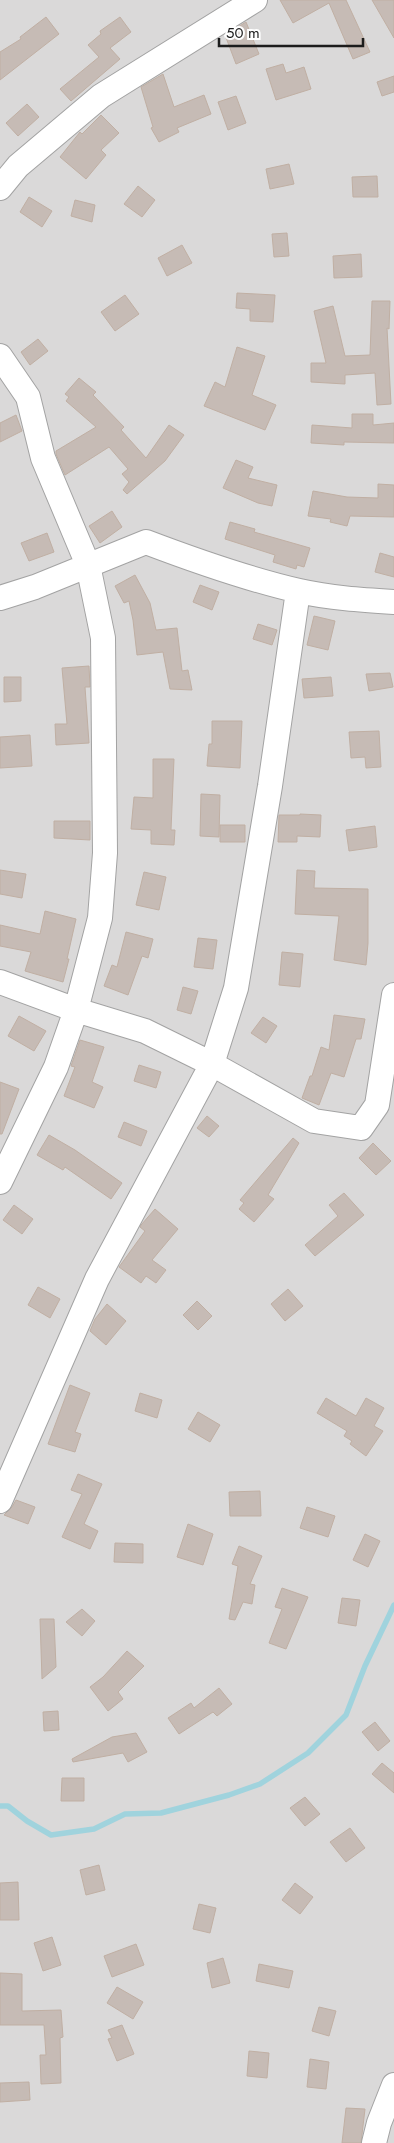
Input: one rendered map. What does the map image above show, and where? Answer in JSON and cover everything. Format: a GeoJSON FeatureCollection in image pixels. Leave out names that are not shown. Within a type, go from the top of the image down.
{"type":"FeatureCollection","features":[{"type":"Feature","properties":{"kind":"street"},"geometry":{"type":"LineString","coordinates":[[0,188],[18,166],[101,96],[255,0]]}},
{"type":"Feature","properties":{"kind":"street"},"geometry":{"type":"LineString","coordinates":[[0,356],[28,397],[43,458],[88,565],[103,638],[105,854],[100,918],[76,1010],[56,1066],[0,1182]]}},
{"type":"Feature","properties":{"kind":"street"},"geometry":{"type":"LineString","coordinates":[[0,598],[35,587],[146,542],[200,562],[298,591],[345,599],[394,602]]}},
{"type":"Feature","properties":{"kind":"street"},"geometry":{"type":"LineString","coordinates":[[0,1500],[96,1279],[212,1064],[236,988],[270,786],[298,591]]}},
{"type":"Feature","properties":{"kind":"street"},"geometry":{"type":"LineString","coordinates":[[0,982],[76,1010],[145,1031],[212,1064],[314,1121],[361,1128],[386,1106],[394,995]]}},
{"type":"Feature","properties":{"kind":"street"},"geometry":{"type":"LineString","coordinates":[[374,2143],[379,2123],[394,2086]]}},
{"type":"Feature","properties":{"kind":"shaded area"},"geometry":{"type":"Polygon","coordinates":[[[0,0],[394,0],[394,2143],[0,2143],[0,0]]]}},
{"type":"Feature","properties":{"kind":"building"},"geometry":{"type":"Polygon","coordinates":[[[280,0],[346,0],[370,52],[353,59],[329,3],[293,23],[280,0]]]}},
{"type":"Feature","properties":{"kind":"building"},"geometry":{"type":"Polygon","coordinates":[[[372,0],[394,0],[394,38],[372,0]]]}},
{"type":"Feature","properties":{"kind":"building"},"geometry":{"type":"Polygon","coordinates":[[[46,17],[59,34],[0,80],[0,52],[21,39],[20,37],[46,17]]]}},
{"type":"Feature","properties":{"kind":"building"},"geometry":{"type":"Polygon","coordinates":[[[120,17],[131,32],[110,48],[120,59],[71,101],[60,89],[99,57],[88,45],[101,34],[100,31],[120,17]]]}},
{"type":"Feature","properties":{"kind":"building"},"geometry":{"type":"Polygon","coordinates":[[[246,22],[259,54],[236,64],[225,35],[246,22]]]}},
{"type":"Feature","properties":{"kind":"building"},"geometry":{"type":"Polygon","coordinates":[[[283,64],[286,73],[304,67],[311,89],[276,100],[266,69],[283,64]]]}},
{"type":"Feature","properties":{"kind":"building"},"geometry":{"type":"Polygon","coordinates":[[[163,74],[174,107],[204,95],[211,114],[177,128],[179,132],[159,142],[151,128],[153,127],[141,87],[163,74]]]}},
{"type":"Feature","properties":{"kind":"building"},"geometry":{"type":"Polygon","coordinates":[[[394,76],[394,92],[382,96],[377,82],[394,76]]]}},
{"type":"Feature","properties":{"kind":"building"},"geometry":{"type":"Polygon","coordinates":[[[236,96],[246,123],[228,130],[218,102],[236,96]]]}},
{"type":"Feature","properties":{"kind":"building"},"geometry":{"type":"Polygon","coordinates":[[[27,104],[39,117],[18,136],[6,123],[27,104]]]}},
{"type":"Feature","properties":{"kind":"building"},"geometry":{"type":"Polygon","coordinates":[[[101,115],[119,133],[101,150],[106,155],[86,179],[60,157],[80,132],[82,134],[101,115]]]}},
{"type":"Feature","properties":{"kind":"building"},"geometry":{"type":"Polygon","coordinates":[[[289,164],[294,184],[270,189],[266,169],[289,164]]]}},
{"type":"Feature","properties":{"kind":"building"},"geometry":{"type":"Polygon","coordinates":[[[377,176],[378,197],[353,197],[352,177],[377,176]]]}},
{"type":"Feature","properties":{"kind":"building"},"geometry":{"type":"Polygon","coordinates":[[[138,186],[155,200],[142,217],[124,204],[138,186]]]}},
{"type":"Feature","properties":{"kind":"building"},"geometry":{"type":"Polygon","coordinates":[[[29,197],[52,211],[42,227],[20,212],[29,197]]]}},
{"type":"Feature","properties":{"kind":"building"},"geometry":{"type":"Polygon","coordinates":[[[75,200],[95,205],[92,222],[71,216],[75,200]]]}},
{"type":"Feature","properties":{"kind":"building"},"geometry":{"type":"Polygon","coordinates":[[[287,233],[289,256],[274,257],[272,234],[287,233]]]}},
{"type":"Feature","properties":{"kind":"building"},"geometry":{"type":"Polygon","coordinates":[[[182,245],[192,263],[167,276],[158,258],[182,245]]]}},
{"type":"Feature","properties":{"kind":"building"},"geometry":{"type":"Polygon","coordinates":[[[361,254],[362,277],[334,278],[333,256],[361,254]]]}},
{"type":"Feature","properties":{"kind":"building"},"geometry":{"type":"Polygon","coordinates":[[[237,293],[275,295],[273,322],[250,321],[250,309],[236,308],[237,293]]]}},
{"type":"Feature","properties":{"kind":"building"},"geometry":{"type":"Polygon","coordinates":[[[125,295],[139,314],[115,331],[101,312],[125,295]]]}},
{"type":"Feature","properties":{"kind":"building"},"geometry":{"type":"Polygon","coordinates":[[[372,301],[390,301],[389,329],[387,328],[391,404],[377,405],[375,373],[345,375],[345,384],[311,382],[311,363],[326,363],[314,311],[333,306],[345,356],[370,355],[372,301]]]}},
{"type":"Feature","properties":{"kind":"building"},"geometry":{"type":"Polygon","coordinates":[[[38,339],[48,351],[30,365],[21,352],[38,339]]]}},
{"type":"Feature","properties":{"kind":"building"},"geometry":{"type":"Polygon","coordinates":[[[237,347],[265,356],[252,395],[276,405],[265,430],[204,406],[215,382],[225,387],[237,347]]]}},
{"type":"Feature","properties":{"kind":"building"},"geometry":{"type":"Polygon","coordinates":[[[79,378],[96,392],[93,395],[124,427],[121,430],[146,458],[169,425],[184,435],[165,461],[127,494],[123,490],[129,482],[122,474],[128,469],[109,447],[65,475],[56,454],[56,451],[96,427],[66,401],[69,397],[65,394],[79,378]]]}},
{"type":"Feature","properties":{"kind":"building"},"geometry":{"type":"Polygon","coordinates":[[[352,414],[373,414],[373,425],[394,423],[394,443],[344,442],[344,445],[311,443],[312,425],[352,428],[352,414]]]}},
{"type":"Feature","properties":{"kind":"building"},"geometry":{"type":"Polygon","coordinates":[[[16,415],[22,431],[0,442],[0,423],[16,415]]]}},
{"type":"Feature","properties":{"kind":"building"},"geometry":{"type":"Polygon","coordinates":[[[236,460],[253,467],[248,478],[277,485],[272,506],[258,503],[223,488],[236,460]]]}},
{"type":"Feature","properties":{"kind":"building"},"geometry":{"type":"Polygon","coordinates":[[[378,484],[394,485],[394,517],[350,516],[347,526],[330,522],[331,519],[308,516],[313,491],[347,497],[378,498],[378,484]]]}},
{"type":"Feature","properties":{"kind":"building"},"geometry":{"type":"Polygon","coordinates":[[[112,511],[122,527],[100,543],[89,526],[112,511]]]}},
{"type":"Feature","properties":{"kind":"building"},"geometry":{"type":"Polygon","coordinates":[[[230,522],[255,529],[254,532],[310,548],[304,567],[297,565],[296,569],[273,562],[275,555],[225,539],[230,522]]]}},
{"type":"Feature","properties":{"kind":"building"},"geometry":{"type":"Polygon","coordinates":[[[47,533],[54,552],[29,561],[21,543],[47,533]]]}},
{"type":"Feature","properties":{"kind":"building"},"geometry":{"type":"Polygon","coordinates":[[[380,553],[394,557],[394,577],[375,572],[380,553]]]}},
{"type":"Feature","properties":{"kind":"building"},"geometry":{"type":"Polygon","coordinates":[[[135,575],[150,603],[156,630],[177,628],[182,671],[188,670],[192,690],[170,689],[163,652],[137,655],[129,601],[124,603],[115,586],[135,575]]]}},
{"type":"Feature","properties":{"kind":"building"},"geometry":{"type":"Polygon","coordinates":[[[200,585],[219,592],[212,610],[193,602],[200,585]]]}},
{"type":"Feature","properties":{"kind":"building"},"geometry":{"type":"Polygon","coordinates":[[[314,616],[335,621],[328,650],[307,645],[314,616]]]}},
{"type":"Feature","properties":{"kind":"building"},"geometry":{"type":"Polygon","coordinates":[[[258,624],[277,630],[272,645],[253,639],[258,624]]]}},
{"type":"Feature","properties":{"kind":"building"},"geometry":{"type":"Polygon","coordinates":[[[89,666],[90,687],[85,687],[89,743],[56,745],[55,724],[67,724],[62,668],[89,666]]]}},
{"type":"Feature","properties":{"kind":"building"},"geometry":{"type":"Polygon","coordinates":[[[390,673],[393,687],[369,691],[366,674],[390,673]]]}},
{"type":"Feature","properties":{"kind":"building"},"geometry":{"type":"Polygon","coordinates":[[[4,677],[21,677],[21,701],[4,702],[4,677]]]}},
{"type":"Feature","properties":{"kind":"building"},"geometry":{"type":"Polygon","coordinates":[[[331,677],[333,696],[304,698],[302,679],[331,677]]]}},
{"type":"Feature","properties":{"kind":"building"},"geometry":{"type":"Polygon","coordinates":[[[212,721],[242,721],[240,768],[207,766],[209,744],[212,744],[212,721]]]}},
{"type":"Feature","properties":{"kind":"building"},"geometry":{"type":"Polygon","coordinates":[[[379,731],[381,767],[366,768],[365,757],[351,758],[349,732],[379,731]]]}},
{"type":"Feature","properties":{"kind":"building"},"geometry":{"type":"Polygon","coordinates":[[[30,735],[32,766],[0,768],[0,737],[30,735]]]}},
{"type":"Feature","properties":{"kind":"building"},"geometry":{"type":"Polygon","coordinates":[[[153,759],[174,759],[171,830],[175,830],[174,845],[151,844],[151,830],[131,829],[134,797],[153,798],[153,759]]]}},
{"type":"Feature","properties":{"kind":"building"},"geometry":{"type":"Polygon","coordinates":[[[201,794],[220,795],[219,837],[200,836],[201,794]]]}},
{"type":"Feature","properties":{"kind":"building"},"geometry":{"type":"Polygon","coordinates":[[[279,815],[321,815],[320,837],[297,836],[297,842],[278,842],[279,815]]]}},
{"type":"Feature","properties":{"kind":"building"},"geometry":{"type":"Polygon","coordinates":[[[54,821],[90,821],[90,840],[54,838],[54,821]]]}},
{"type":"Feature","properties":{"kind":"building"},"geometry":{"type":"Polygon","coordinates":[[[220,825],[245,825],[245,842],[220,842],[220,825]]]}},
{"type":"Feature","properties":{"kind":"building"},"geometry":{"type":"Polygon","coordinates":[[[375,826],[377,847],[349,851],[346,830],[375,826]]]}},
{"type":"Feature","properties":{"kind":"building"},"geometry":{"type":"Polygon","coordinates":[[[0,870],[26,874],[22,898],[0,894],[0,870]]]}},
{"type":"Feature","properties":{"kind":"building"},"geometry":{"type":"Polygon","coordinates":[[[297,870],[315,871],[314,888],[368,889],[366,965],[334,960],[339,916],[295,914],[297,870]]]}},
{"type":"Feature","properties":{"kind":"building"},"geometry":{"type":"Polygon","coordinates":[[[144,872],[166,877],[159,910],[136,905],[144,872]]]}},
{"type":"Feature","properties":{"kind":"building"},"geometry":{"type":"Polygon","coordinates":[[[45,911],[76,919],[63,982],[25,971],[31,952],[0,946],[0,925],[40,934],[45,911]]]}},
{"type":"Feature","properties":{"kind":"building"},"geometry":{"type":"Polygon","coordinates":[[[126,932],[153,939],[148,958],[142,956],[128,995],[104,986],[112,965],[117,967],[126,932]]]}},
{"type":"Feature","properties":{"kind":"building"},"geometry":{"type":"Polygon","coordinates":[[[198,938],[217,940],[213,969],[194,967],[198,938]]]}},
{"type":"Feature","properties":{"kind":"building"},"geometry":{"type":"Polygon","coordinates":[[[282,952],[303,954],[300,987],[279,985],[282,952]]]}},
{"type":"Feature","properties":{"kind":"building"},"geometry":{"type":"Polygon","coordinates":[[[183,987],[198,991],[191,1014],[177,1010],[183,987]]]}},
{"type":"Feature","properties":{"kind":"building"},"geometry":{"type":"Polygon","coordinates":[[[334,1015],[365,1019],[361,1039],[356,1039],[344,1077],[331,1073],[319,1105],[302,1098],[310,1076],[312,1076],[321,1047],[329,1050],[334,1015]]]}},
{"type":"Feature","properties":{"kind":"building"},"geometry":{"type":"Polygon","coordinates":[[[19,1016],[46,1031],[34,1051],[8,1036],[19,1016]]]}},
{"type":"Feature","properties":{"kind":"building"},"geometry":{"type":"Polygon","coordinates":[[[263,1017],[277,1026],[266,1043],[251,1033],[263,1017]]]}},
{"type":"Feature","properties":{"kind":"building"},"geometry":{"type":"Polygon","coordinates":[[[80,1040],[104,1047],[92,1082],[103,1087],[94,1108],[64,1096],[75,1067],[71,1066],[80,1040]]]}},
{"type":"Feature","properties":{"kind":"building"},"geometry":{"type":"Polygon","coordinates":[[[139,1065],[161,1072],[156,1088],[134,1081],[139,1065]]]}},
{"type":"Feature","properties":{"kind":"building"},"geometry":{"type":"Polygon","coordinates":[[[0,1082],[19,1089],[2,1134],[0,1134],[0,1082]]]}},
{"type":"Feature","properties":{"kind":"building"},"geometry":{"type":"Polygon","coordinates":[[[207,1116],[219,1126],[209,1137],[197,1128],[207,1116]]]}},
{"type":"Feature","properties":{"kind":"building"},"geometry":{"type":"Polygon","coordinates":[[[124,1122],[147,1131],[141,1146],[118,1137],[124,1122]]]}},
{"type":"Feature","properties":{"kind":"building"},"geometry":{"type":"Polygon","coordinates":[[[49,1135],[75,1150],[122,1183],[111,1199],[65,1167],[63,1170],[37,1155],[49,1135]]]}},
{"type":"Feature","properties":{"kind":"building"},"geometry":{"type":"Polygon","coordinates":[[[293,1138],[299,1143],[268,1195],[274,1199],[254,1222],[239,1209],[244,1203],[240,1200],[293,1138]]]}},
{"type":"Feature","properties":{"kind":"building"},"geometry":{"type":"Polygon","coordinates":[[[373,1143],[391,1161],[376,1175],[359,1158],[373,1143]]]}},
{"type":"Feature","properties":{"kind":"building"},"geometry":{"type":"Polygon","coordinates":[[[344,1193],[364,1215],[315,1256],[305,1245],[338,1216],[329,1205],[344,1193]]]}},
{"type":"Feature","properties":{"kind":"building"},"geometry":{"type":"Polygon","coordinates":[[[14,1205],[33,1219],[22,1234],[3,1220],[14,1205]]]}},
{"type":"Feature","properties":{"kind":"building"},"geometry":{"type":"Polygon","coordinates":[[[155,1209],[178,1229],[152,1260],[166,1270],[156,1283],[146,1276],[141,1283],[119,1267],[145,1231],[140,1227],[141,1225],[155,1209]]]}},
{"type":"Feature","properties":{"kind":"building"},"geometry":{"type":"Polygon","coordinates":[[[38,1287],[60,1299],[50,1318],[28,1305],[38,1287]]]}},
{"type":"Feature","properties":{"kind":"building"},"geometry":{"type":"Polygon","coordinates":[[[288,1289],[303,1306],[285,1321],[271,1304],[288,1289]]]}},
{"type":"Feature","properties":{"kind":"building"},"geometry":{"type":"Polygon","coordinates":[[[197,1301],[212,1316],[198,1330],[183,1315],[197,1301]]]}},
{"type":"Feature","properties":{"kind":"building"},"geometry":{"type":"Polygon","coordinates":[[[107,1304],[126,1321],[106,1345],[90,1331],[95,1319],[107,1304]]]}},
{"type":"Feature","properties":{"kind":"building"},"geometry":{"type":"Polygon","coordinates":[[[70,1385],[90,1393],[75,1432],[81,1434],[75,1452],[48,1444],[70,1385]]]}},
{"type":"Feature","properties":{"kind":"building"},"geometry":{"type":"Polygon","coordinates":[[[140,1393],[162,1400],[157,1418],[135,1411],[140,1393]]]}},
{"type":"Feature","properties":{"kind":"building"},"geometry":{"type":"Polygon","coordinates":[[[326,1398],[356,1416],[366,1398],[384,1408],[374,1426],[383,1431],[366,1456],[350,1444],[352,1441],[344,1436],[347,1431],[317,1413],[326,1398]]]}},
{"type":"Feature","properties":{"kind":"building"},"geometry":{"type":"Polygon","coordinates":[[[198,1412],[220,1425],[210,1442],[188,1429],[198,1412]]]}},
{"type":"Feature","properties":{"kind":"building"},"geometry":{"type":"Polygon","coordinates":[[[78,1474],[102,1484],[84,1524],[98,1531],[90,1549],[62,1537],[82,1494],[71,1490],[78,1474]]]}},
{"type":"Feature","properties":{"kind":"building"},"geometry":{"type":"Polygon","coordinates":[[[260,1491],[261,1516],[230,1516],[229,1492],[260,1491]]]}},
{"type":"Feature","properties":{"kind":"building"},"geometry":{"type":"Polygon","coordinates":[[[16,1500],[35,1507],[28,1524],[4,1515],[16,1500]]]}},
{"type":"Feature","properties":{"kind":"building"},"geometry":{"type":"Polygon","coordinates":[[[307,1507],[335,1516],[328,1537],[300,1528],[307,1507]]]}},
{"type":"Feature","properties":{"kind":"building"},"geometry":{"type":"Polygon","coordinates":[[[188,1524],[213,1534],[203,1565],[177,1557],[188,1524]]]}},
{"type":"Feature","properties":{"kind":"building"},"geometry":{"type":"Polygon","coordinates":[[[365,1534],[380,1541],[368,1567],[353,1560],[365,1534]]]}},
{"type":"Feature","properties":{"kind":"building"},"geometry":{"type":"Polygon","coordinates":[[[115,1543],[143,1544],[143,1563],[114,1562],[115,1543]]]}},
{"type":"Feature","properties":{"kind":"building"},"geometry":{"type":"Polygon","coordinates":[[[239,1546],[262,1556],[250,1584],[255,1585],[252,1604],[243,1602],[235,1620],[229,1619],[238,1566],[232,1564],[239,1546]]]}},
{"type":"Feature","properties":{"kind":"building"},"geometry":{"type":"Polygon","coordinates":[[[282,1588],[308,1597],[286,1649],[269,1643],[282,1609],[275,1607],[282,1588]]]}},
{"type":"Feature","properties":{"kind":"building"},"geometry":{"type":"Polygon","coordinates":[[[342,1598],[360,1600],[356,1626],[338,1623],[342,1598]]]}},
{"type":"Feature","properties":{"kind":"building"},"geometry":{"type":"Polygon","coordinates":[[[82,1609],[95,1621],[82,1636],[66,1622],[82,1609]]]}},
{"type":"Feature","properties":{"kind":"building"},"geometry":{"type":"Polygon","coordinates":[[[40,1619],[54,1619],[56,1667],[42,1679],[40,1619]]]}},
{"type":"Feature","properties":{"kind":"building"},"geometry":{"type":"Polygon","coordinates":[[[127,1651],[144,1666],[118,1692],[123,1699],[108,1711],[90,1687],[103,1677],[127,1651]]]}},
{"type":"Feature","properties":{"kind":"building"},"geometry":{"type":"Polygon","coordinates":[[[219,1688],[232,1704],[217,1716],[213,1712],[179,1734],[168,1718],[191,1703],[194,1708],[219,1688]]]}},
{"type":"Feature","properties":{"kind":"building"},"geometry":{"type":"Polygon","coordinates":[[[58,1711],[59,1730],[44,1731],[43,1712],[58,1711]]]}},
{"type":"Feature","properties":{"kind":"building"},"geometry":{"type":"Polygon","coordinates":[[[375,1722],[390,1741],[378,1751],[362,1732],[375,1722]]]}},
{"type":"Feature","properties":{"kind":"building"},"geometry":{"type":"Polygon","coordinates":[[[136,1733],[147,1752],[128,1762],[123,1753],[73,1762],[72,1759],[112,1737],[136,1733]]]}},
{"type":"Feature","properties":{"kind":"building"},"geometry":{"type":"Polygon","coordinates":[[[382,1763],[394,1773],[394,1793],[372,1774],[382,1763]]]}},
{"type":"Feature","properties":{"kind":"building"},"geometry":{"type":"Polygon","coordinates":[[[62,1778],[84,1778],[84,1801],[61,1801],[62,1778]]]}},
{"type":"Feature","properties":{"kind":"building"},"geometry":{"type":"Polygon","coordinates":[[[305,1797],[320,1814],[305,1826],[290,1808],[305,1797]]]}},
{"type":"Feature","properties":{"kind":"building"},"geometry":{"type":"Polygon","coordinates":[[[350,1828],[365,1848],[346,1862],[330,1842],[350,1828]]]}},
{"type":"Feature","properties":{"kind":"building"},"geometry":{"type":"Polygon","coordinates":[[[99,1865],[105,1890],[86,1895],[80,1870],[99,1865]]]}},
{"type":"Feature","properties":{"kind":"building"},"geometry":{"type":"Polygon","coordinates":[[[18,1882],[19,1920],[0,1920],[0,1883],[18,1882]]]}},
{"type":"Feature","properties":{"kind":"building"},"geometry":{"type":"Polygon","coordinates":[[[295,1883],[313,1897],[300,1914],[282,1900],[295,1883]]]}},
{"type":"Feature","properties":{"kind":"building"},"geometry":{"type":"Polygon","coordinates":[[[199,1904],[216,1908],[210,1933],[193,1929],[199,1904]]]}},
{"type":"Feature","properties":{"kind":"building"},"geometry":{"type":"Polygon","coordinates":[[[52,1937],[61,1965],[43,1971],[34,1943],[52,1937]]]}},
{"type":"Feature","properties":{"kind":"building"},"geometry":{"type":"Polygon","coordinates":[[[136,1944],[144,1965],[112,1977],[104,1956],[136,1944]]]}},
{"type":"Feature","properties":{"kind":"building"},"geometry":{"type":"Polygon","coordinates":[[[223,1958],[230,1983],[212,1988],[207,1963],[223,1958]]]}},
{"type":"Feature","properties":{"kind":"building"},"geometry":{"type":"Polygon","coordinates":[[[259,1964],[293,1971],[289,1988],[256,1981],[259,1964]]]}},
{"type":"Feature","properties":{"kind":"building"},"geometry":{"type":"Polygon","coordinates":[[[0,1973],[22,1974],[22,2011],[61,2010],[63,2037],[60,2038],[61,2083],[41,2084],[40,2055],[46,2055],[44,2025],[0,2025],[0,1973]]]}},
{"type":"Feature","properties":{"kind":"building"},"geometry":{"type":"Polygon","coordinates":[[[117,1987],[143,2002],[133,2019],[107,2003],[117,1987]]]}},
{"type":"Feature","properties":{"kind":"building"},"geometry":{"type":"Polygon","coordinates":[[[319,2007],[336,2011],[329,2036],[312,2031],[319,2007]]]}},
{"type":"Feature","properties":{"kind":"building"},"geometry":{"type":"Polygon","coordinates":[[[122,2025],[134,2054],[117,2061],[108,2039],[112,2038],[108,2030],[122,2025]]]}},
{"type":"Feature","properties":{"kind":"building"},"geometry":{"type":"Polygon","coordinates":[[[249,2051],[269,2053],[267,2078],[247,2076],[249,2051]]]}},
{"type":"Feature","properties":{"kind":"building"},"geometry":{"type":"Polygon","coordinates":[[[310,2059],[329,2062],[326,2089],[307,2087],[310,2059]]]}},
{"type":"Feature","properties":{"kind":"building"},"geometry":{"type":"Polygon","coordinates":[[[29,2082],[30,2100],[0,2102],[0,2083],[29,2082]]]}},
{"type":"Feature","properties":{"kind":"building"},"geometry":{"type":"Polygon","coordinates":[[[346,2108],[365,2109],[361,2143],[342,2143],[346,2108]]]}},
{"type":"Feature","properties":{"kind":"waterway"},"geometry":{"type":"LineString","coordinates":[[0,1806],[8,1806],[27,1821],[51,1835],[94,1829],[125,1814],[161,1813],[229,1795],[260,1784],[308,1753],[346,1715],[365,1666],[394,1605]]}}]}
